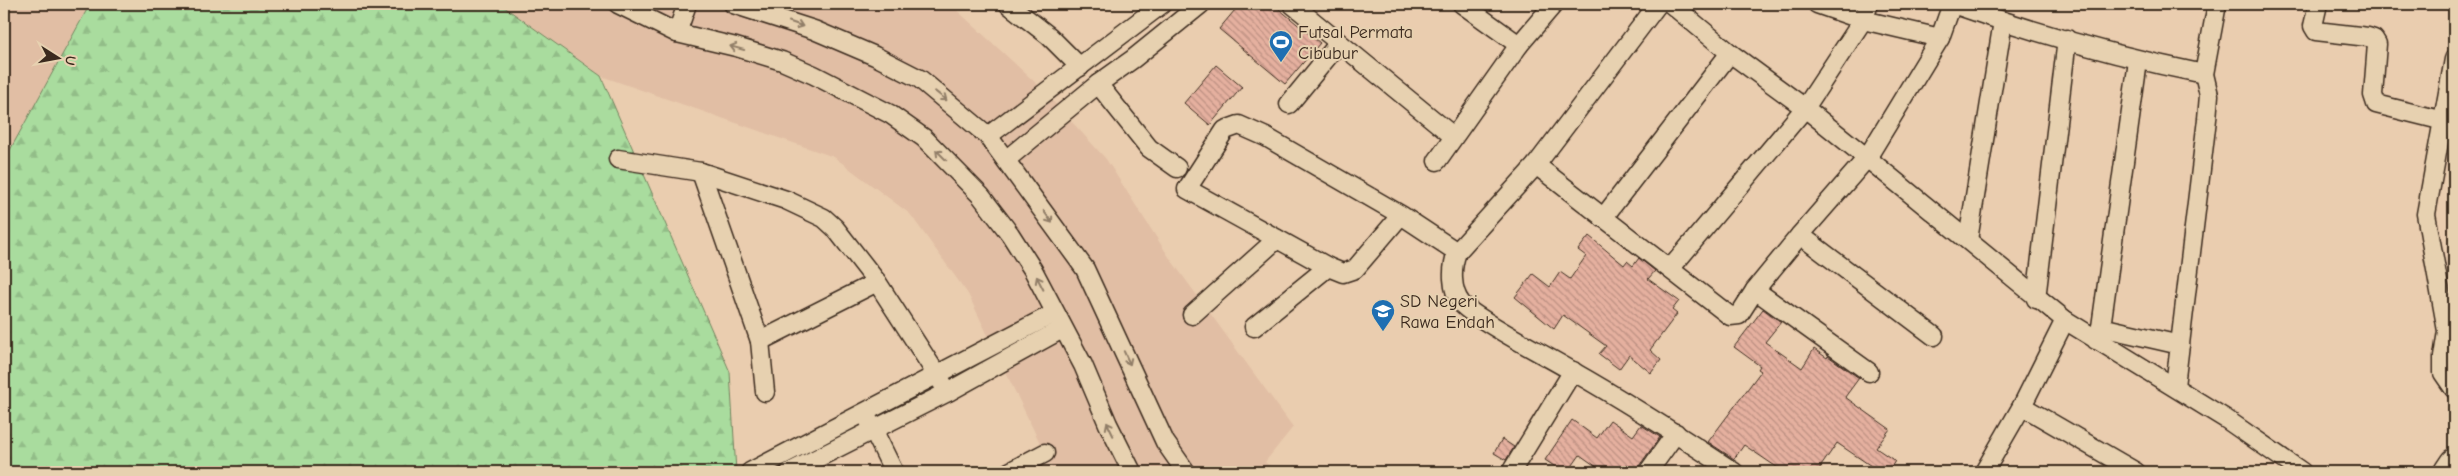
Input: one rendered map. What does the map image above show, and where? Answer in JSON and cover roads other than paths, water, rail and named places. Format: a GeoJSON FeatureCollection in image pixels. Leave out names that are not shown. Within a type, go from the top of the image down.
{"type":"FeatureCollection","features":[{"type":"Feature","properties":{"kind":"highway"},"geometry":{"type":"LineString","coordinates":[[2448,472],[2454,463]]}},
{"type":"Feature","properties":{"kind":"street"},"geometry":{"type":"LineString","coordinates":[[618,4],[678,29],[782,61],[806,71],[890,114],[924,138],[982,196],[1033,270],[1083,366],[1108,424],[1132,472]]}},
{"type":"Feature","properties":{"kind":"street"},"geometry":{"type":"LineString","coordinates":[[678,29],[687,4]]}},
{"type":"Feature","properties":{"kind":"street"},"geometry":{"type":"LineString","coordinates":[[733,4],[814,30],[920,79],[988,136],[1007,159],[1085,269],[1165,442],[1186,472]]}},
{"type":"Feature","properties":{"kind":"street"},"geometry":{"type":"LineString","coordinates":[[1008,4],[1049,36],[1080,67]]}},
{"type":"Feature","properties":{"kind":"street"},"geometry":{"type":"LineString","coordinates":[[988,136],[1162,4]]}},
{"type":"Feature","properties":{"kind":"street"},"geometry":{"type":"LineString","coordinates":[[1007,159],[1098,84],[1201,4]]}},
{"type":"Feature","properties":{"kind":"street"},"geometry":{"type":"LineString","coordinates":[[1292,4],[1454,136]]}},
{"type":"Feature","properties":{"kind":"street"},"geometry":{"type":"LineString","coordinates":[[1462,4],[1520,45]]}},
{"type":"Feature","properties":{"kind":"street"},"geometry":{"type":"LineString","coordinates":[[1437,161],[1520,45],[1554,4]]}},
{"type":"Feature","properties":{"kind":"street"},"geometry":{"type":"LineString","coordinates":[[1658,4],[1536,165],[1457,252],[1454,261],[1454,286],[1456,296],[1463,306],[1515,340],[1573,371],[1676,433],[1734,472]]}},
{"type":"Feature","properties":{"kind":"street"},"geometry":{"type":"LineString","coordinates":[[1671,4],[1730,53],[1805,108],[1867,158],[1968,240],[2036,299],[2065,320],[2099,334],[2302,472]]}},
{"type":"Feature","properties":{"kind":"street"},"geometry":{"type":"LineString","coordinates":[[1817,4],[1866,12],[1940,38]]}},
{"type":"Feature","properties":{"kind":"street"},"geometry":{"type":"LineString","coordinates":[[1536,165],[1733,317],[1740,314],[1755,290],[1867,158],[1940,38],[1952,4],[2003,22],[2138,61],[2204,74]]}},
{"type":"Feature","properties":{"kind":"street"},"geometry":{"type":"LineString","coordinates":[[2175,386],[2209,95],[2204,74],[2217,4]]}},
{"type":"Feature","properties":{"kind":"street"},"geometry":{"type":"LineString","coordinates":[[2318,4],[2313,26],[2316,31],[2374,39],[2377,44],[2373,95],[2376,104],[2444,121]]}},
{"type":"Feature","properties":{"kind":"street"},"geometry":{"type":"LineString","coordinates":[[1670,269],[1805,108],[1866,12]]}},
{"type":"Feature","properties":{"kind":"street"},"geometry":{"type":"LineString","coordinates":[[1968,240],[2003,22]]}},
{"type":"Feature","properties":{"kind":"street"},"geometry":{"type":"LineString","coordinates":[[2036,299],[2067,39]]}},
{"type":"Feature","properties":{"kind":"street"},"geometry":{"type":"LineString","coordinates":[[1289,104],[1339,43]]}},
{"type":"Feature","properties":{"kind":"street"},"geometry":{"type":"LineString","coordinates":[[1603,218],[1730,53]]}},
{"type":"Feature","properties":{"kind":"street"},"geometry":{"type":"LineString","coordinates":[[2454,59],[2426,214],[2447,330],[2443,373],[2454,389]]}},
{"type":"Feature","properties":{"kind":"street"},"geometry":{"type":"LineString","coordinates":[[2099,334],[2138,61]]}},
{"type":"Feature","properties":{"kind":"street"},"geometry":{"type":"LineString","coordinates":[[1098,84],[1149,148],[1177,168]]}},
{"type":"Feature","properties":{"kind":"street"},"geometry":{"type":"LineString","coordinates":[[1401,215],[1355,269],[1343,273],[1328,267],[1187,189],[1225,130],[1232,126],[1248,127],[1401,215],[1457,252]]}},
{"type":"Feature","properties":{"kind":"street"},"geometry":{"type":"LineString","coordinates":[[618,159],[701,172],[786,200],[824,218],[835,228],[877,282],[948,392]]}},
{"type":"Feature","properties":{"kind":"street"},"geometry":{"type":"LineString","coordinates":[[701,172],[760,341],[765,392]]}},
{"type":"Feature","properties":{"kind":"street"},"geometry":{"type":"LineString","coordinates":[[1800,235],[1934,336]]}},
{"type":"Feature","properties":{"kind":"street"},"geometry":{"type":"LineString","coordinates":[[1192,315],[1277,239]]}},
{"type":"Feature","properties":{"kind":"street"},"geometry":{"type":"LineString","coordinates":[[1254,328],[1328,267]]}},
{"type":"Feature","properties":{"kind":"street"},"geometry":{"type":"LineString","coordinates":[[760,341],[877,282]]}},
{"type":"Feature","properties":{"kind":"street"},"geometry":{"type":"LineString","coordinates":[[1755,290],[1869,372]]}},
{"type":"Feature","properties":{"kind":"street"},"geometry":{"type":"LineString","coordinates":[[1984,472],[2022,406],[2065,320]]}},
{"type":"Feature","properties":{"kind":"street"},"geometry":{"type":"LineString","coordinates":[[750,472],[865,412],[1058,321]]}},
{"type":"Feature","properties":{"kind":"street"},"geometry":{"type":"LineString","coordinates":[[790,472],[948,392],[1058,321]]}},
{"type":"Feature","properties":{"kind":"street"},"geometry":{"type":"LineString","coordinates":[[2099,334],[2180,345]]}},
{"type":"Feature","properties":{"kind":"street"},"geometry":{"type":"LineString","coordinates":[[1511,472],[1573,371]]}},
{"type":"Feature","properties":{"kind":"street"},"geometry":{"type":"LineString","coordinates":[[2022,406],[2136,472]]}},
{"type":"Feature","properties":{"kind":"street"},"geometry":{"type":"LineString","coordinates":[[865,412],[894,472]]}},
{"type":"Feature","properties":{"kind":"street"},"geometry":{"type":"LineString","coordinates":[[1648,472],[1676,433]]}},
{"type":"Feature","properties":{"kind":"street"},"geometry":{"type":"LineString","coordinates":[[1009,472],[1045,453]]}},
{"type":"Feature","properties":{"kind":"place","name":"Futsal Permata Cibubur"},"geometry":{"type":"Point","coordinates":[1281,63]}},
{"type":"Feature","properties":{"kind":"place","name":"SD Negeri Rawa Endah"},"geometry":{"type":"Point","coordinates":[1383,332]}}]}
